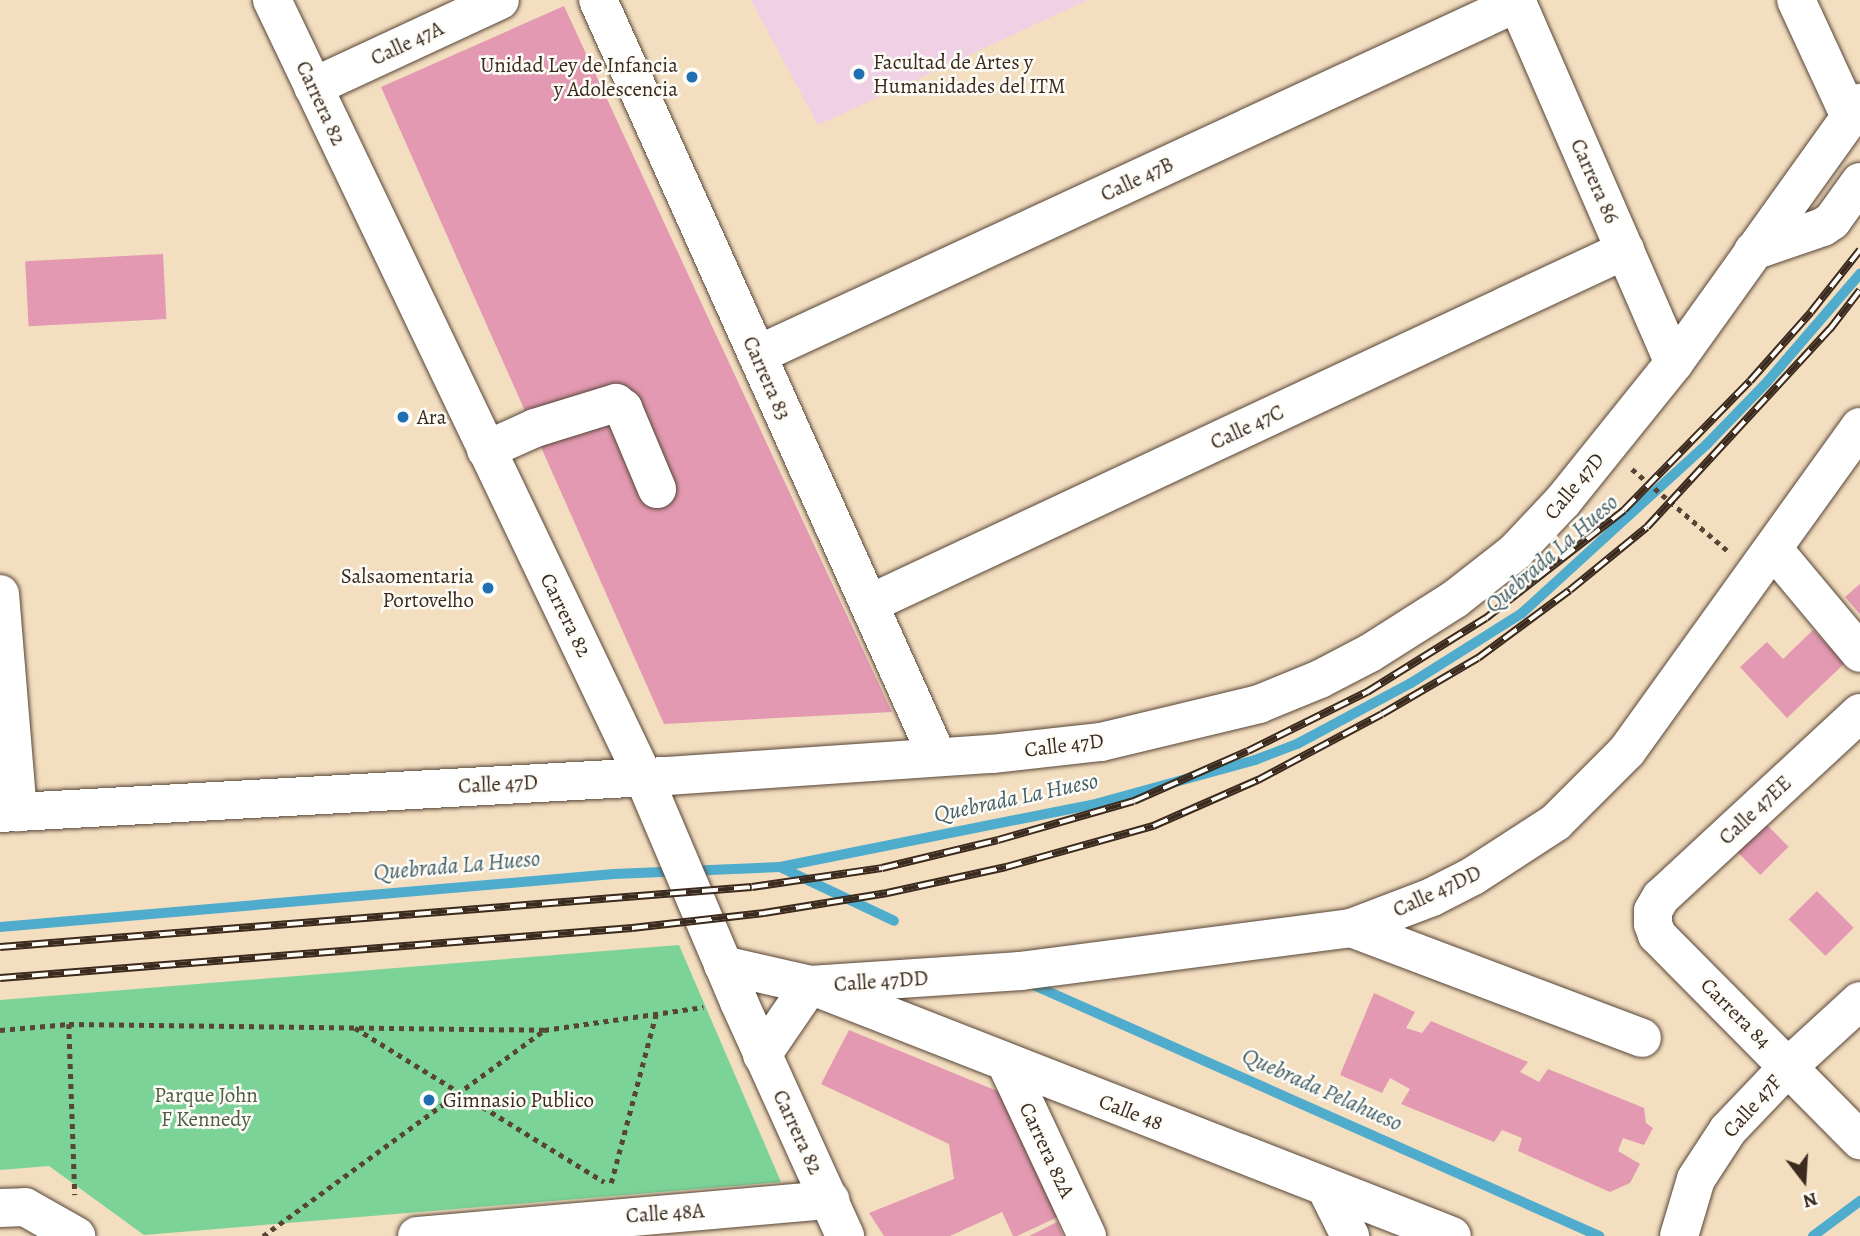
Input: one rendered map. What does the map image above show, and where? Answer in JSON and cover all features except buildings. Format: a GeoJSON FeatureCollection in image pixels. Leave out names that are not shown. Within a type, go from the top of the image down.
{"type":"FeatureCollection","features":[{"type":"Feature","properties":{"kind":"street","name":"Carrera 82"},"geometry":{"type":"LineString","coordinates":[[272,0],[644,778],[738,1002],[845,1236]]}},
{"type":"Feature","properties":{"kind":"street","name":"Calle 47A"},"geometry":{"type":"LineString","coordinates":[[313,87],[500,0]]}},
{"type":"Feature","properties":{"kind":"street","name":"Carrera 83"},"geometry":{"type":"LineString","coordinates":[[598,0],[937,756]]}},
{"type":"Feature","properties":{"kind":"street"},"geometry":{"type":"LineString","coordinates":[[1796,0],[1855,110]]}},
{"type":"Feature","properties":{"kind":"street","name":"Calle 47B"},"geometry":{"type":"LineString","coordinates":[[757,355],[1516,2]]}},
{"type":"Feature","properties":{"kind":"street","name":"Carrera 86"},"geometry":{"type":"LineString","coordinates":[[1516,2],[1674,363]]}},
{"type":"Feature","properties":{"kind":"street","name":"Calle 47D"},"geometry":{"type":"LineString","coordinates":[[9,813],[644,778],[992,754],[1101,742],[1259,704],[1320,679],[1370,653],[1455,599],[1515,552],[1563,502],[1674,363],[1855,110]]}},
{"type":"Feature","properties":{"kind":"street"},"geometry":{"type":"LineString","coordinates":[[1753,251],[1823,227],[1832,221],[1860,182]]}},
{"type":"Feature","properties":{"kind":"street","name":"Calle 47C"},"geometry":{"type":"LineString","coordinates":[[869,604],[1625,250]]}},
{"type":"Feature","properties":{"kind":"street"},"geometry":{"type":"LineString","coordinates":[[486,450],[535,428],[616,403],[623,408],[657,489]]}},
{"type":"Feature","properties":{"kind":"street","name":"Calle 47DD"},"geometry":{"type":"LineString","coordinates":[[716,949],[810,985],[1021,971],[1351,928],[1432,897],[1484,869],[1556,822],[1627,751],[1860,427]]}},
{"type":"Feature","properties":{"kind":"street"},"geometry":{"type":"LineString","coordinates":[[1774,550],[1860,653]]}},
{"type":"Feature","properties":{"kind":"street"},"geometry":{"type":"LineString","coordinates":[[0,594],[9,813]]}},
{"type":"Feature","properties":{"kind":"street","name":"Calle 47EE"},"geometry":{"type":"LineString","coordinates":[[1653,911],[1661,897],[1860,713]]}},
{"type":"Feature","properties":{"kind":"street","name":"Carrera 84"},"geometry":{"type":"LineString","coordinates":[[1653,911],[1657,935],[1860,1140]]}},
{"type":"Feature","properties":{"kind":"street"},"geometry":{"type":"LineString","coordinates":[[1351,928],[1642,1038]]}},
{"type":"Feature","properties":{"kind":"street","name":"Calle 47DD"},"geometry":{"type":"LineString","coordinates":[[762,1055],[810,985]]}},
{"type":"Feature","properties":{"kind":"street","name":"Calle 48"},"geometry":{"type":"LineString","coordinates":[[810,985],[975,1047],[1006,1063],[1452,1236]]}},
{"type":"Feature","properties":{"kind":"street","name":"Calle 47F"},"geometry":{"type":"LineString","coordinates":[[1679,1236],[1696,1179],[1728,1130],[1789,1066],[1860,1001]]}},
{"type":"Feature","properties":{"kind":"street","name":"Carrera 82A"},"geometry":{"type":"LineString","coordinates":[[1006,1063],[1087,1236]]}},
{"type":"Feature","properties":{"kind":"street"},"geometry":{"type":"LineString","coordinates":[[1326,1188],[1350,1236]]}},
{"type":"Feature","properties":{"kind":"street","name":"Calle 48A"},"geometry":{"type":"LineString","coordinates":[[417,1236],[499,1233],[830,1200]]}},
{"type":"Feature","properties":{"kind":"street"},"geometry":{"type":"LineString","coordinates":[[18,1217],[76,1236]]}},
{"type":"Feature","properties":{"kind":"path"},"geometry":{"type":"LineString","coordinates":[[1625,463],[1714,539]]}},
{"type":"Feature","properties":{"kind":"path"},"geometry":{"type":"LineString","coordinates":[[0,1030],[69,1024],[544,1030],[738,1002]]}},
{"type":"Feature","properties":{"kind":"path"},"geometry":{"type":"LineString","coordinates":[[354,1027],[610,1186],[656,1014]]}},
{"type":"Feature","properties":{"kind":"path"},"geometry":{"type":"LineString","coordinates":[[69,1024],[75,1187]]}},
{"type":"Feature","properties":{"kind":"path"},"geometry":{"type":"LineString","coordinates":[[263,1236],[544,1030]]}},
{"type":"Feature","properties":{"kind":"shaded area","name":"Facultad de Artes y Humanidades del ITM"},"geometry":{"type":"Polygon","coordinates":[[[751,0],[1088,0],[818,125],[751,0]]]}},
{"type":"Feature","properties":{"kind":"green space","name":"Parque John F Kennedy"},"geometry":{"type":"Polygon","coordinates":[[[679,945],[781,1182],[144,1235],[49,1166],[0,1170],[0,1000],[679,945]]]}},
{"type":"Feature","properties":{"kind":"waterway","name":"Quebrada La Hueso"},"geometry":{"type":"LineString","coordinates":[[0,927],[614,874],[780,867],[1099,803],[1255,760],[1297,744],[1411,683],[1522,613],[1707,444],[1767,382],[1860,274]]}},
{"type":"Feature","properties":{"kind":"waterway","name":"Quebrada Pelahueso"},"geometry":{"type":"LineString","coordinates":[[780,867],[894,921]]}},
{"type":"Feature","properties":{"kind":"waterway","name":"Quebrada Pelahueso"},"geometry":{"type":"LineString","coordinates":[[1029,983],[1599,1236]]}},
{"type":"Feature","properties":{"kind":"waterway","name":"Quebrada Pelahueso"},"geometry":{"type":"LineString","coordinates":[[1813,1236],[1860,1201]]}},
{"type":"Feature","properties":{"kind":"railway"},"geometry":{"type":"LineString","coordinates":[[0,947],[752,887],[882,868],[998,840],[1134,801],[1248,751],[1367,692],[1486,618],[1624,510],[1750,381],[1811,312],[1860,250]]}},
{"type":"Feature","properties":{"kind":"railway"},"geometry":{"type":"LineString","coordinates":[[0,978],[632,928],[764,913],[887,893],[1006,867],[1153,826],[1258,780],[1382,714],[1478,658],[1570,590],[1647,527],[1830,329],[1860,290]]}},
{"type":"Feature","properties":{"kind":"place","name":"Facultad de Artes y Humanidades del ITM"},"geometry":{"type":"Point","coordinates":[859,74]}},
{"type":"Feature","properties":{"kind":"place","name":"Unidad Ley de Infancia y Adolescencia"},"geometry":{"type":"Point","coordinates":[692,77]}},
{"type":"Feature","properties":{"kind":"place","name":"Ara"},"geometry":{"type":"Point","coordinates":[403,417]}},
{"type":"Feature","properties":{"kind":"place","name":"Salsaomentaria Portovelho"},"geometry":{"type":"Point","coordinates":[488,588]}},
{"type":"Feature","properties":{"kind":"place","name":"Gimnasio Publico"},"geometry":{"type":"Point","coordinates":[429,1100]}}]}
